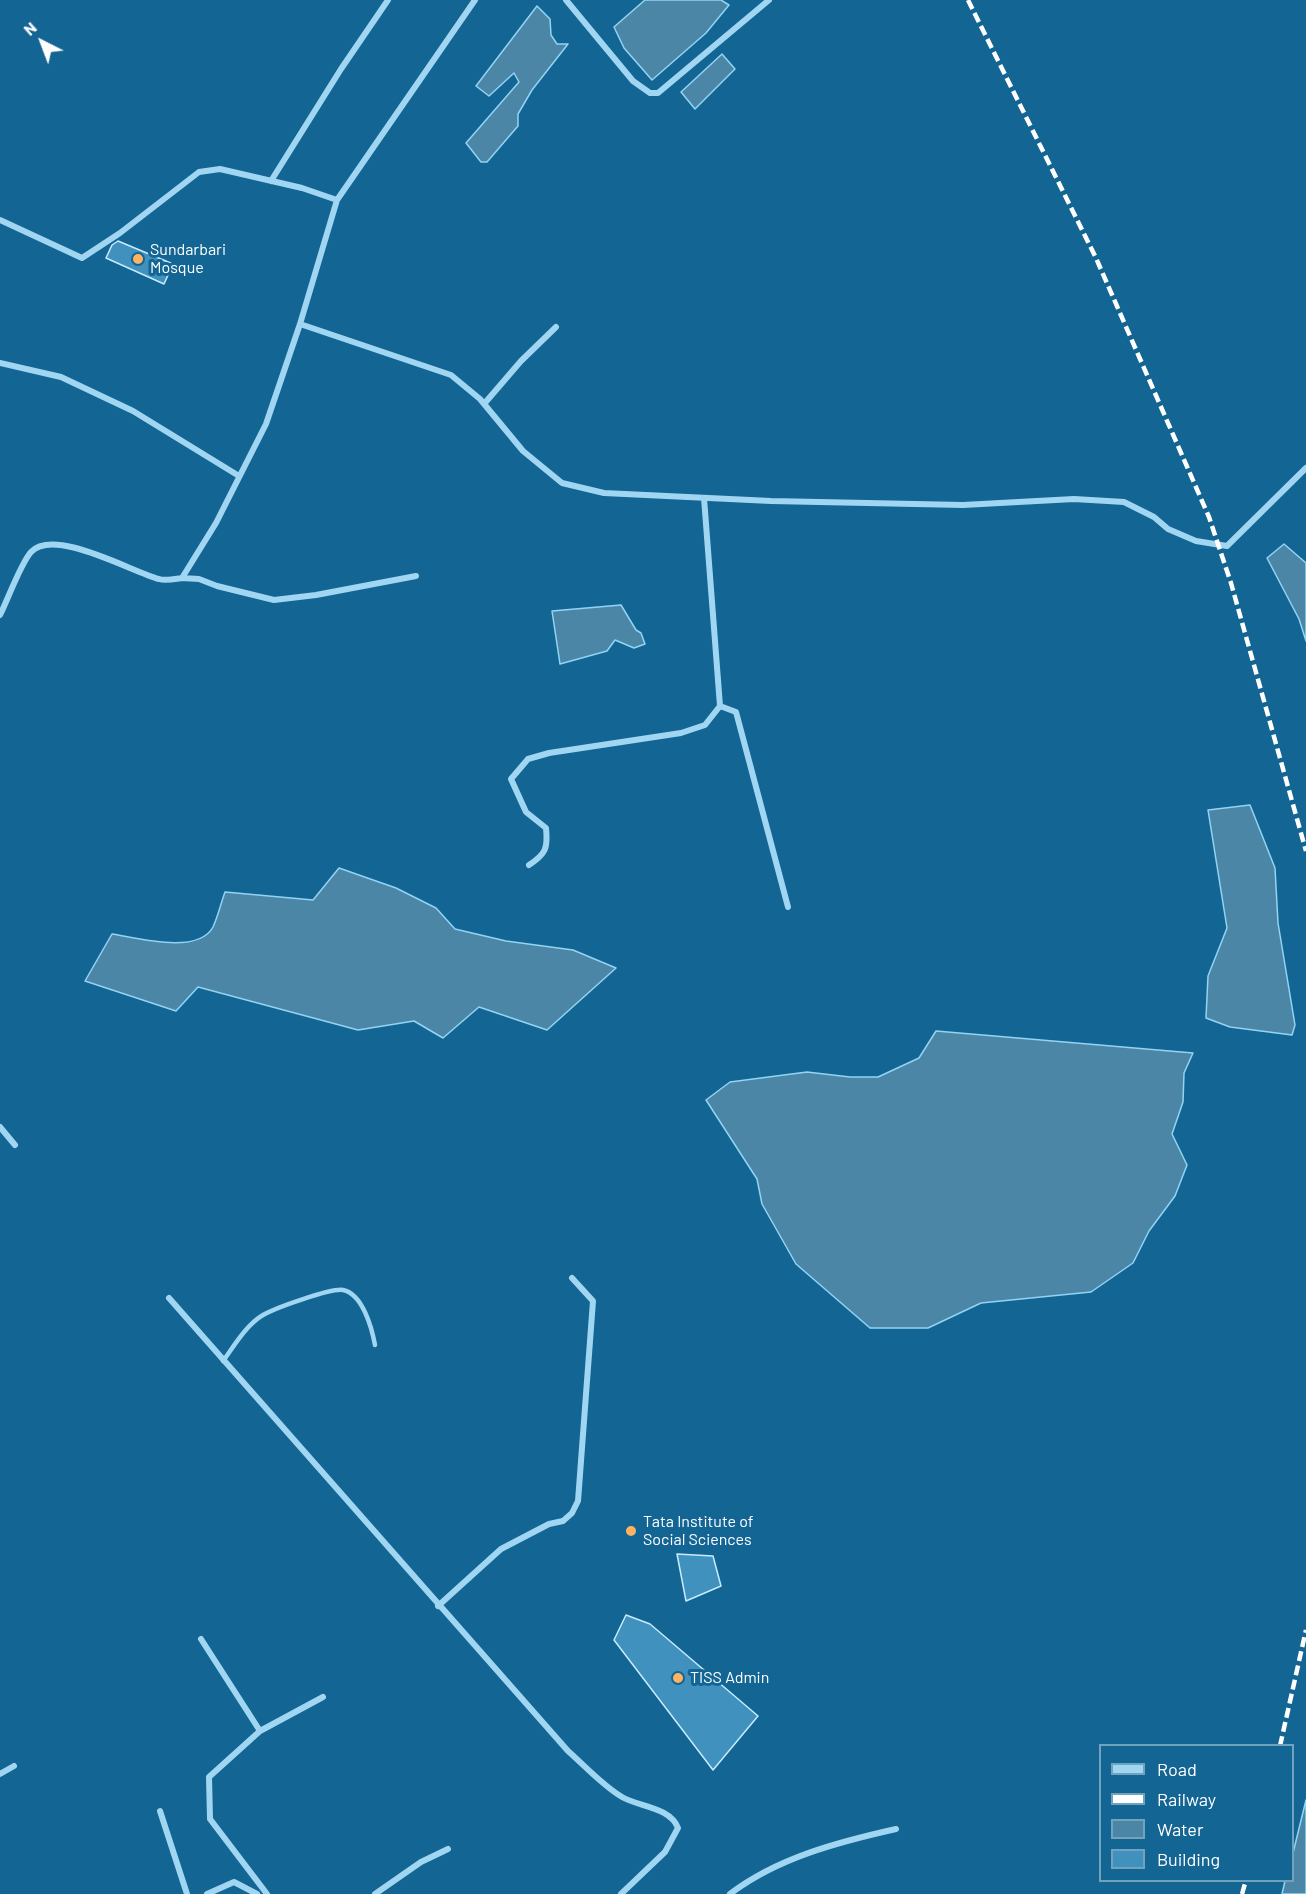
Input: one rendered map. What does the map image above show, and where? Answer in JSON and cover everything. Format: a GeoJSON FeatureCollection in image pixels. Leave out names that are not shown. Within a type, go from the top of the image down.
{"type":"FeatureCollection","features":[{"type":"Feature","properties":{"kind":"street"},"geometry":{"type":"LineString","coordinates":[[271,181],[341,69],[388,0]]}},
{"type":"Feature","properties":{"kind":"street"},"geometry":{"type":"LineString","coordinates":[[182,578],[216,523],[266,424],[300,324],[337,200],[475,0]]}},
{"type":"Feature","properties":{"kind":"street"},"geometry":{"type":"LineString","coordinates":[[566,0],[633,81],[650,93],[658,93],[769,0]]}},
{"type":"Feature","properties":{"kind":"street"},"geometry":{"type":"LineString","coordinates":[[0,220],[82,258],[120,233],[199,172],[220,169],[337,200]]}},
{"type":"Feature","properties":{"kind":"street"},"geometry":{"type":"LineString","coordinates":[[300,324],[451,375],[484,404],[524,451],[562,483],[604,493],[963,505],[1074,499],[1124,502],[1154,517],[1168,529],[1196,541],[1227,546],[1306,468]]}},
{"type":"Feature","properties":{"kind":"street"},"geometry":{"type":"LineString","coordinates":[[484,404],[521,361],[556,327]]}},
{"type":"Feature","properties":{"kind":"street"},"geometry":{"type":"LineString","coordinates":[[0,363],[61,377],[123,406],[239,476]]}},
{"type":"Feature","properties":{"kind":"street"},"geometry":{"type":"LineString","coordinates":[[529,866],[544,856],[548,847],[546,828],[526,812],[511,779],[528,759],[549,753],[681,733],[705,724],[720,706],[704,498]]}},
{"type":"Feature","properties":{"kind":"street"},"geometry":{"type":"LineString","coordinates":[[0,615],[30,553],[42,545],[51,544],[102,556],[160,580],[199,579],[217,586],[274,600],[316,595],[416,576]]}},
{"type":"Feature","properties":{"kind":"street"},"geometry":{"type":"LineString","coordinates":[[720,706],[736,712],[789,907]]}},
{"type":"Feature","properties":{"kind":"street"},"geometry":{"type":"LineString","coordinates":[[0,1127],[15,1145]]}},
{"type":"Feature","properties":{"kind":"street"},"geometry":{"type":"LineString","coordinates":[[438,1606],[501,1549],[549,1524],[564,1521],[572,1514],[578,1501],[593,1301],[572,1278]]}},
{"type":"Feature","properties":{"kind":"street"},"geometry":{"type":"LineString","coordinates":[[168,1298],[568,1751],[622,1797],[646,1806],[675,1822],[678,1828],[665,1852],[621,1894]]}},
{"type":"Feature","properties":{"kind":"street"},"geometry":{"type":"LineString","coordinates":[[201,1639],[260,1731]]}},
{"type":"Feature","properties":{"kind":"street"},"geometry":{"type":"LineString","coordinates":[[267,1894],[210,1819],[209,1778],[260,1731],[323,1697]]}},
{"type":"Feature","properties":{"kind":"street"},"geometry":{"type":"LineString","coordinates":[[0,1774],[14,1766]]}},
{"type":"Feature","properties":{"kind":"street"},"geometry":{"type":"LineString","coordinates":[[160,1811],[187,1894]]}},
{"type":"Feature","properties":{"kind":"street"},"geometry":{"type":"LineString","coordinates":[[730,1894],[751,1878],[808,1853],[896,1829]]}},
{"type":"Feature","properties":{"kind":"street"},"geometry":{"type":"LineString","coordinates":[[375,1894],[421,1862],[448,1849]]}},
{"type":"Feature","properties":{"kind":"street"},"geometry":{"type":"LineString","coordinates":[[207,1894],[234,1882],[257,1894]]}},
{"type":"Feature","properties":{"kind":"lane"},"geometry":{"type":"LineString","coordinates":[[223,1361],[247,1330],[262,1316],[305,1299],[342,1290],[351,1294],[359,1304],[372,1329],[375,1345]]}},
{"type":"Feature","properties":{"kind":"water"},"geometry":{"type":"Polygon","coordinates":[[[645,0],[721,0],[729,5],[706,33],[652,80],[624,48],[614,27],[645,0]]]}},
{"type":"Feature","properties":{"kind":"water"},"geometry":{"type":"Polygon","coordinates":[[[537,6],[550,19],[551,35],[557,44],[568,44],[532,90],[518,114],[518,126],[487,162],[481,162],[466,143],[519,82],[514,73],[489,96],[476,86],[537,6]]]}},
{"type":"Feature","properties":{"kind":"water"},"geometry":{"type":"Polygon","coordinates":[[[722,54],[735,69],[695,109],[681,92],[722,54]]]}},
{"type":"Feature","properties":{"kind":"water"},"geometry":{"type":"Polygon","coordinates":[[[1284,544],[1306,563],[1306,641],[1299,619],[1267,558],[1284,544]]]}},
{"type":"Feature","properties":{"kind":"water"},"geometry":{"type":"Polygon","coordinates":[[[621,605],[636,630],[641,633],[645,644],[634,648],[615,640],[607,651],[560,664],[552,611],[621,605]]]}},
{"type":"Feature","properties":{"kind":"water"},"geometry":{"type":"Polygon","coordinates":[[[1250,805],[1275,868],[1278,923],[1295,1025],[1292,1035],[1230,1027],[1206,1018],[1208,976],[1227,928],[1208,810],[1250,805]]]}},
{"type":"Feature","properties":{"kind":"water"},"geometry":{"type":"Polygon","coordinates":[[[339,868],[396,888],[436,908],[455,929],[506,941],[573,950],[616,968],[547,1030],[479,1007],[443,1038],[414,1021],[358,1030],[198,987],[176,1011],[85,981],[112,934],[151,941],[181,943],[194,940],[205,936],[213,927],[225,892],[313,900],[339,868]]]}},
{"type":"Feature","properties":{"kind":"water"},"geometry":{"type":"Polygon","coordinates":[[[936,1031],[1193,1053],[1184,1073],[1183,1102],[1172,1134],[1187,1165],[1175,1196],[1149,1231],[1133,1263],[1091,1292],[981,1303],[928,1328],[870,1328],[796,1264],[762,1204],[757,1179],[706,1100],[730,1082],[807,1072],[850,1077],[878,1077],[919,1058],[936,1031]]]}},
{"type":"Feature","properties":{"kind":"water"},"geometry":{"type":"Polygon","coordinates":[[[1306,1800],[1306,1894],[1282,1894],[1285,1882],[1294,1882],[1294,1849],[1306,1800]]]}},
{"type":"Feature","properties":{"kind":"building"},"geometry":{"type":"Polygon","coordinates":[[[118,241],[173,264],[164,284],[106,258],[112,245],[118,241]]]}},
{"type":"Feature","properties":{"kind":"building"},"geometry":{"type":"Polygon","coordinates":[[[677,1554],[713,1556],[721,1586],[686,1601],[677,1554]]]}},
{"type":"Feature","properties":{"kind":"building","name":"TISS Admin"},"geometry":{"type":"Polygon","coordinates":[[[626,1615],[650,1624],[758,1716],[713,1770],[614,1640],[626,1615]]]}},
{"type":"Feature","properties":{"kind":"railway"},"geometry":{"type":"LineString","coordinates":[[968,0],[1096,258],[1209,517],[1231,583],[1306,851]]}},
{"type":"Feature","properties":{"kind":"railway"},"geometry":{"type":"LineString","coordinates":[[1280,1744],[1306,1630]]}},
{"type":"Feature","properties":{"kind":"railway"},"geometry":{"type":"LineString","coordinates":[[1242,1894],[1245,1882]]}},
{"type":"Feature","properties":{"kind":"place","name":"Sundarbari Mosque"},"geometry":{"type":"Point","coordinates":[138,259]}},
{"type":"Feature","properties":{"kind":"place","name":"Tata Institute of Social Sciences"},"geometry":{"type":"Point","coordinates":[631,1531]}},
{"type":"Feature","properties":{"kind":"place","name":"TISS Admin"},"geometry":{"type":"Point","coordinates":[678,1678]}}]}
